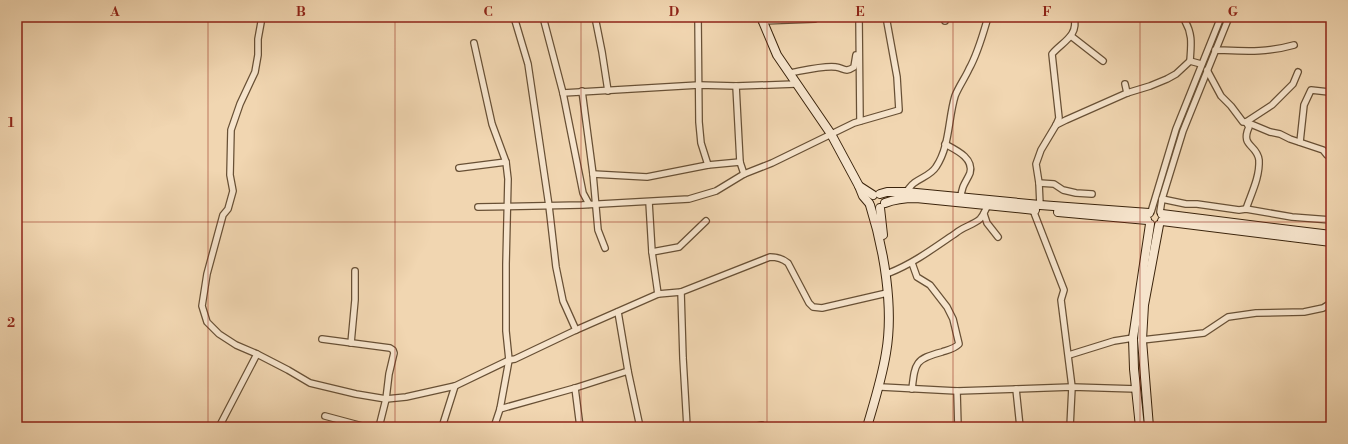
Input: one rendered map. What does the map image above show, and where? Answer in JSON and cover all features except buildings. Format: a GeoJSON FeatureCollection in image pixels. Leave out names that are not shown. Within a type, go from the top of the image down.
{"type":"FeatureCollection","features":[{"type":"Feature","properties":{"kind":"main road"},"geometry":{"type":"LineString","coordinates":[[761,19],[777,55],[831,134],[860,186],[863,196],[873,199],[884,198],[882,206],[883,240],[892,294],[892,322],[890,354],[881,387],[873,427]]}},
{"type":"Feature","properties":{"kind":"main road"},"geometry":{"type":"LineString","coordinates":[[873,199],[887,192],[906,192],[961,197],[1036,208]]}},
{"type":"Feature","properties":{"kind":"main road"},"geometry":{"type":"LineString","coordinates":[[873,199],[875,209],[893,199],[916,198],[1149,217]]}},
{"type":"Feature","properties":{"kind":"main road"},"geometry":{"type":"LineString","coordinates":[[867,427],[886,352],[889,323],[887,293],[873,199]]}},
{"type":"Feature","properties":{"kind":"main road"},"geometry":{"type":"LineString","coordinates":[[1140,427],[1134,369],[1133,338],[1149,217],[1156,210],[1161,218],[1144,305],[1142,340],[1149,427]]}},
{"type":"Feature","properties":{"kind":"main road"},"geometry":{"type":"LineString","coordinates":[[1149,217],[1155,226],[1161,218]]}},
{"type":"Feature","properties":{"kind":"main road"},"geometry":{"type":"LineString","coordinates":[[1161,218],[1331,235]]}},
{"type":"Feature","properties":{"kind":"main road"},"geometry":{"type":"LineString","coordinates":[[1161,218],[1331,242]]}},
{"type":"Feature","properties":{"kind":"street"},"geometry":{"type":"LineString","coordinates":[[262,17],[258,39],[258,55],[254,72],[240,104],[231,130],[230,175],[233,191],[228,209],[223,215],[215,240],[202,306],[207,322],[219,334],[236,345],[257,354],[310,383],[356,394],[386,399],[406,397],[455,386],[509,360],[515,359],[658,294],[681,292],[770,257],[784,259],[788,263],[809,303],[813,307],[822,308],[887,293]]}},
{"type":"Feature","properties":{"kind":"street"},"geometry":{"type":"LineString","coordinates":[[514,17],[528,64],[549,206],[556,267],[563,301],[576,330]]}},
{"type":"Feature","properties":{"kind":"street"},"geometry":{"type":"LineString","coordinates":[[543,17],[563,93],[580,179],[585,199],[589,204]]}},
{"type":"Feature","properties":{"kind":"street"},"geometry":{"type":"LineString","coordinates":[[595,17],[608,91]]}},
{"type":"Feature","properties":{"kind":"street"},"geometry":{"type":"LineString","coordinates":[[698,17],[699,122],[702,143],[708,166]]}},
{"type":"Feature","properties":{"kind":"street"},"geometry":{"type":"LineString","coordinates":[[761,19],[815,19],[818,17]]}},
{"type":"Feature","properties":{"kind":"street"},"geometry":{"type":"LineString","coordinates":[[859,17],[860,121]]}},
{"type":"Feature","properties":{"kind":"street"},"geometry":{"type":"LineString","coordinates":[[478,207],[549,206],[689,199],[716,191],[744,174],[772,163],[860,121],[900,110],[897,77],[887,22],[889,17]]}},
{"type":"Feature","properties":{"kind":"street"},"geometry":{"type":"LineString","coordinates":[[906,192],[915,183],[932,173],[940,160],[945,144],[951,110],[956,95],[961,82],[970,68],[988,17]]}},
{"type":"Feature","properties":{"kind":"street"},"geometry":{"type":"LineString","coordinates":[[1070,427],[1072,387],[1061,300],[1064,290],[1036,208],[1039,183],[1036,164],[1041,150],[1059,118],[1052,54],[1071,36],[1075,24],[1074,17]]}},
{"type":"Feature","properties":{"kind":"street"},"geometry":{"type":"LineString","coordinates":[[1149,217],[1176,129],[1221,17]]}},
{"type":"Feature","properties":{"kind":"street"},"geometry":{"type":"LineString","coordinates":[[1161,218],[1162,199],[1183,131],[1229,17]]}},
{"type":"Feature","properties":{"kind":"street"},"geometry":{"type":"LineString","coordinates":[[1056,125],[1127,93],[1150,86],[1176,74],[1190,61],[1191,36],[1185,21]]}},
{"type":"Feature","properties":{"kind":"street"},"geometry":{"type":"LineString","coordinates":[[1071,36],[1103,61]]}},
{"type":"Feature","properties":{"kind":"street"},"geometry":{"type":"LineString","coordinates":[[474,43],[492,124],[506,162],[508,179],[506,331],[509,360],[500,409],[494,427]]}},
{"type":"Feature","properties":{"kind":"street"},"geometry":{"type":"LineString","coordinates":[[789,73],[837,67],[850,70],[854,67],[859,43]]}},
{"type":"Feature","properties":{"kind":"street"},"geometry":{"type":"LineString","coordinates":[[1215,50],[1264,51],[1294,45]]}},
{"type":"Feature","properties":{"kind":"street"},"geometry":{"type":"LineString","coordinates":[[1190,61],[1201,64]]}},
{"type":"Feature","properties":{"kind":"street"},"geometry":{"type":"LineString","coordinates":[[1207,70],[1221,96],[1243,122],[1323,150],[1327,155],[1331,155]]}},
{"type":"Feature","properties":{"kind":"street"},"geometry":{"type":"LineString","coordinates":[[1246,122],[1272,105],[1293,84],[1298,72]]}},
{"type":"Feature","properties":{"kind":"street"},"geometry":{"type":"LineString","coordinates":[[563,93],[699,85],[736,86],[796,84]]}},
{"type":"Feature","properties":{"kind":"street"},"geometry":{"type":"LineString","coordinates":[[1125,84],[1127,93]]}},
{"type":"Feature","properties":{"kind":"street"},"geometry":{"type":"LineString","coordinates":[[736,86],[740,162],[744,174]]}},
{"type":"Feature","properties":{"kind":"street"},"geometry":{"type":"LineString","coordinates":[[1300,142],[1304,105],[1311,90],[1331,91]]}},
{"type":"Feature","properties":{"kind":"street"},"geometry":{"type":"LineString","coordinates":[[582,92],[593,174],[598,230],[605,248]]}},
{"type":"Feature","properties":{"kind":"street"},"geometry":{"type":"LineString","coordinates":[[1246,122],[1248,127],[1246,138],[1248,145],[1256,150],[1259,159],[1259,169],[1246,209]]}},
{"type":"Feature","properties":{"kind":"street"},"geometry":{"type":"LineString","coordinates":[[945,144],[958,150],[966,158],[970,165],[970,172],[962,188],[961,197]]}},
{"type":"Feature","properties":{"kind":"street"},"geometry":{"type":"LineString","coordinates":[[458,168],[506,162]]}},
{"type":"Feature","properties":{"kind":"street"},"geometry":{"type":"LineString","coordinates":[[593,174],[647,177],[740,162]]}},
{"type":"Feature","properties":{"kind":"street"},"geometry":{"type":"LineString","coordinates":[[1039,183],[1054,184],[1063,190],[1076,193],[1092,194]]}},
{"type":"Feature","properties":{"kind":"street"},"geometry":{"type":"LineString","coordinates":[[1162,199],[1186,204],[1197,204],[1238,210],[1246,209],[1292,218],[1331,220]]}},
{"type":"Feature","properties":{"kind":"street"},"geometry":{"type":"LineString","coordinates":[[649,202],[652,252],[658,294]]}},
{"type":"Feature","properties":{"kind":"street"},"geometry":{"type":"LineString","coordinates":[[889,274],[912,263],[956,232],[981,218],[988,205]]}},
{"type":"Feature","properties":{"kind":"street"},"geometry":{"type":"LineString","coordinates":[[984,214],[987,223],[998,237]]}},
{"type":"Feature","properties":{"kind":"street"},"geometry":{"type":"LineString","coordinates":[[652,252],[679,247],[706,221]]}},
{"type":"Feature","properties":{"kind":"street"},"geometry":{"type":"LineString","coordinates":[[912,263],[917,277],[930,286],[947,307],[953,319],[959,344],[955,348],[920,360],[915,368],[912,389]]}},
{"type":"Feature","properties":{"kind":"street"},"geometry":{"type":"LineString","coordinates":[[351,343],[355,300],[355,271]]}},
{"type":"Feature","properties":{"kind":"street"},"geometry":{"type":"LineString","coordinates":[[681,292],[682,358],[687,427]]}},
{"type":"Feature","properties":{"kind":"street"},"geometry":{"type":"LineString","coordinates":[[1142,340],[1204,333],[1228,317],[1256,313],[1304,312],[1323,308],[1331,303]]}},
{"type":"Feature","properties":{"kind":"street"},"geometry":{"type":"LineString","coordinates":[[618,312],[628,371],[640,427]]}},
{"type":"Feature","properties":{"kind":"street"},"geometry":{"type":"LineString","coordinates":[[1069,355],[1114,341],[1133,338]]}},
{"type":"Feature","properties":{"kind":"street"},"geometry":{"type":"LineString","coordinates":[[322,339],[390,348],[393,350],[394,353],[388,374],[386,399],[378,427]]}},
{"type":"Feature","properties":{"kind":"street"},"geometry":{"type":"LineString","coordinates":[[219,427],[257,354]]}},
{"type":"Feature","properties":{"kind":"street"},"geometry":{"type":"LineString","coordinates":[[500,409],[575,388],[628,371]]}},
{"type":"Feature","properties":{"kind":"street"},"geometry":{"type":"LineString","coordinates":[[442,427],[455,386]]}},
{"type":"Feature","properties":{"kind":"street"},"geometry":{"type":"LineString","coordinates":[[881,387],[957,391],[1072,387],[1137,389]]}},
{"type":"Feature","properties":{"kind":"street"},"geometry":{"type":"LineString","coordinates":[[575,388],[580,427]]}},
{"type":"Feature","properties":{"kind":"street"},"geometry":{"type":"LineString","coordinates":[[1016,389],[1020,427]]}},
{"type":"Feature","properties":{"kind":"street"},"geometry":{"type":"LineString","coordinates":[[957,391],[958,427]]}},
{"type":"Feature","properties":{"kind":"street"},"geometry":{"type":"LineString","coordinates":[[325,416],[366,427]]}},
{"type":"Feature","properties":{"kind":"street"},"geometry":{"type":"LineString","coordinates":[[753,427],[762,425],[764,427]]}}]}
